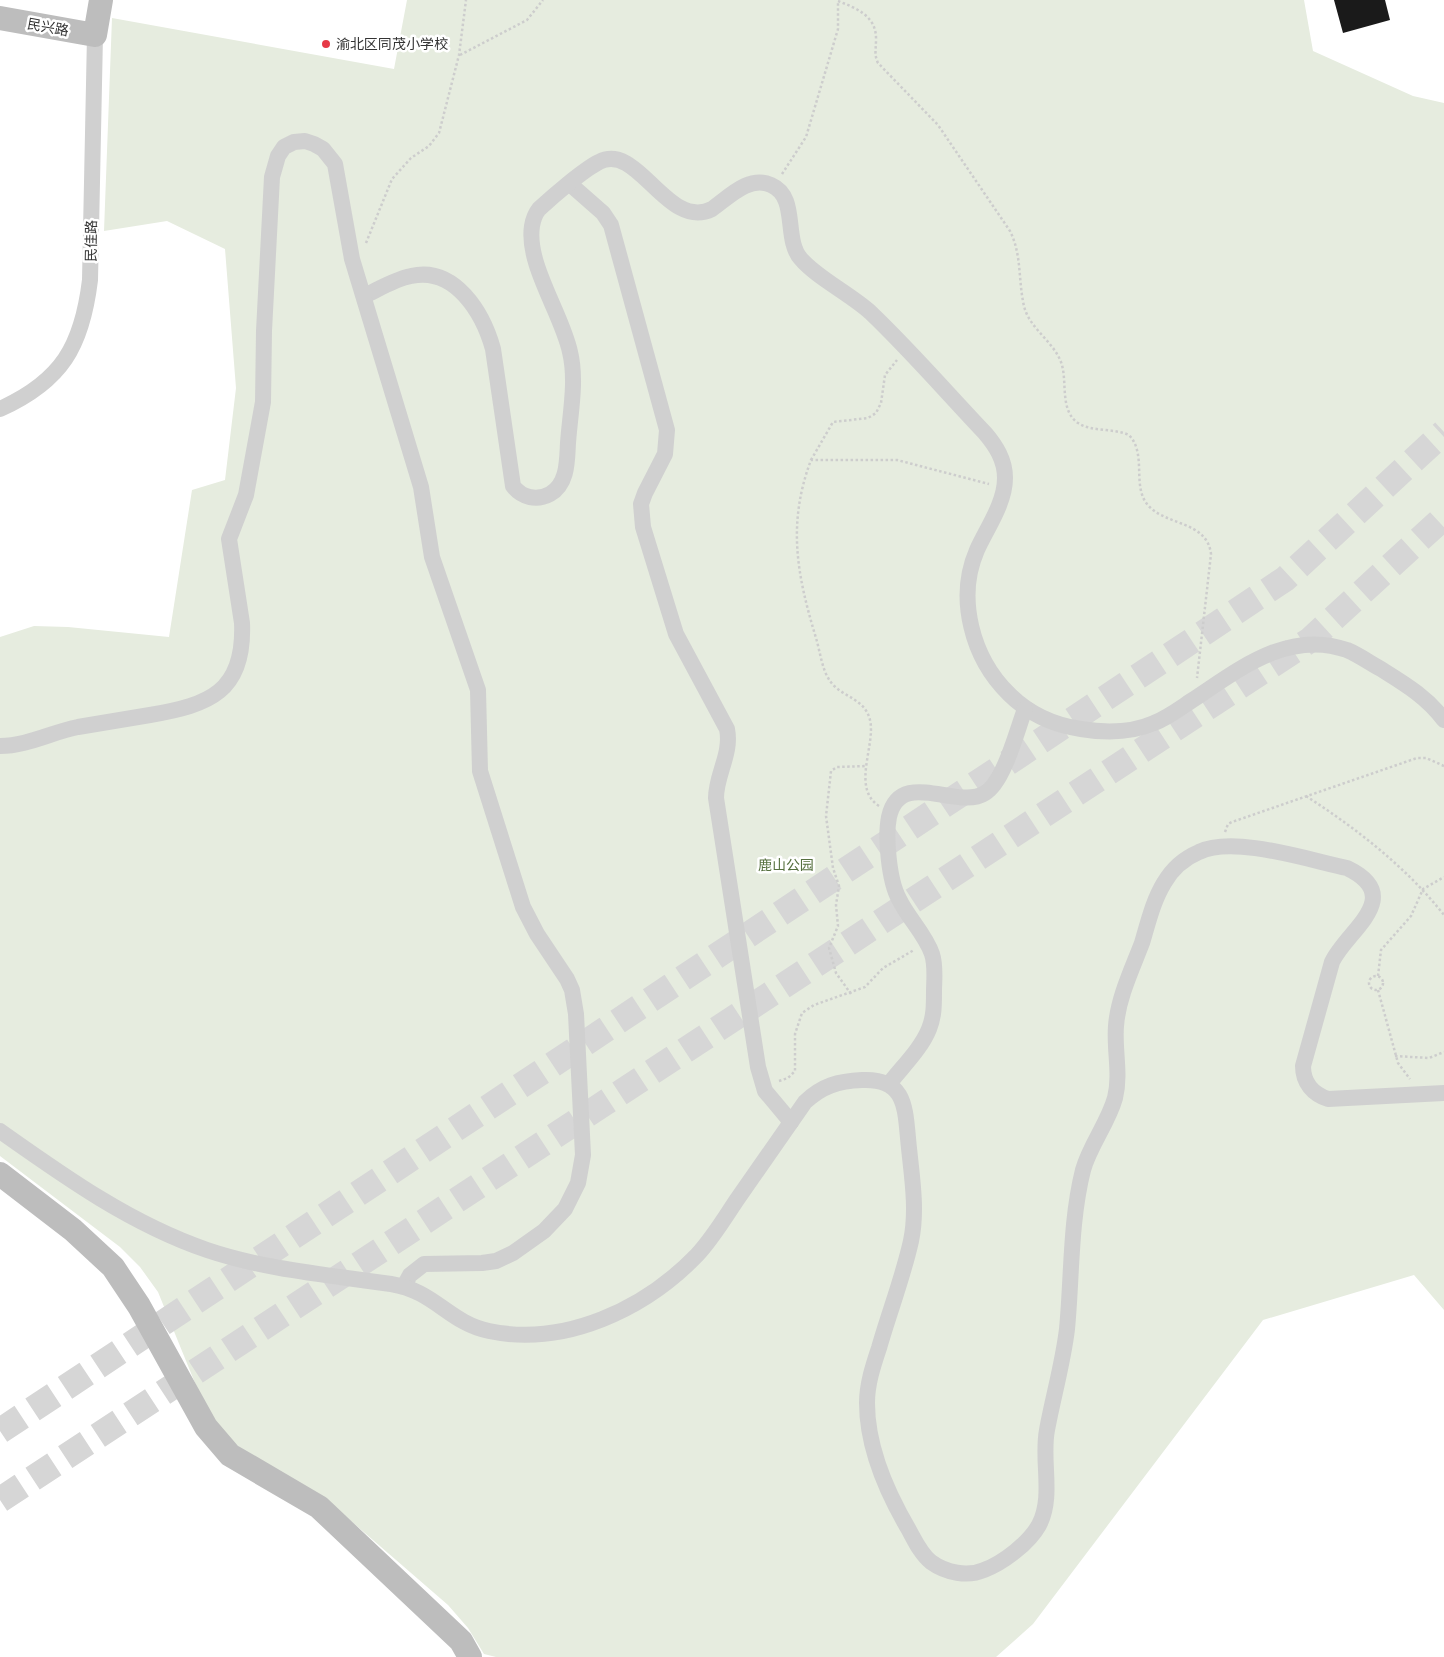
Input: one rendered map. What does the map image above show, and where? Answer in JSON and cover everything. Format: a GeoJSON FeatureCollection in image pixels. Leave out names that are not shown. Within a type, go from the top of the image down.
{"type":"FeatureCollection","features":[{"type":"Feature","properties":{"kind":"street"},"geometry":{"type":"LineString","coordinates":[[95,35],[102,0]]}},
{"type":"Feature","properties":{"kind":"street","name":"民兴路"},"geometry":{"type":"LineString","coordinates":[[0,18],[95,35]]}},
{"type":"Feature","properties":{"kind":"street","name":"民佳路"},"geometry":{"type":"LineString","coordinates":[[0,409],[24,398],[52,376],[73,349],[86,314],[90,280],[95,35]]}},
{"type":"Feature","properties":{"kind":"street"},"geometry":{"type":"LineString","coordinates":[[0,746],[25,743],[75,728],[186,708],[203,702],[217,693],[237,667],[242,637],[229,539],[246,495],[263,402],[270,190],[274,166],[284,147],[294,142],[304,141],[324,149],[335,164],[348,244],[421,488],[432,557],[478,690],[480,771],[523,907],[572,990],[576,1014],[584,1141],[581,1169],[572,1196],[555,1221],[513,1253],[496,1261],[468,1264],[424,1264],[410,1274],[404,1286]]}},
{"type":"Feature","properties":{"kind":"street"},"geometry":{"type":"LineString","coordinates":[[364,296],[404,278],[422,274],[441,278],[462,290],[486,328],[493,349],[513,486],[525,496],[542,497],[550,493],[561,483],[567,465],[572,365],[568,344],[533,252],[531,234],[534,217],[539,210],[599,162],[612,159],[628,164],[678,206],[698,214],[712,209],[750,183],[758,181],[774,186],[785,198],[794,247],[802,261],[870,313],[994,444],[1004,467],[1004,488],[971,567],[968,583],[968,610],[975,638],[989,670],[1008,694],[1025,709],[1052,723],[1069,728],[1106,732],[1139,728],[1153,724],[1269,653],[1295,646],[1322,646],[1357,654],[1420,693],[1444,720]]}},
{"type":"Feature","properties":{"kind":"street"},"geometry":{"type":"LineString","coordinates":[[570,184],[603,214],[611,225],[667,430],[664,454],[645,492],[642,516],[670,619],[727,729],[729,746],[718,782],[716,798],[758,1067],[764,1087],[772,1102],[791,1122]]}},
{"type":"Feature","properties":{"kind":"street"},"geometry":{"type":"LineString","coordinates":[[889,1084],[924,1039],[932,1021],[934,965],[926,944],[898,898],[894,887],[888,830],[891,812],[895,804],[904,796],[914,792],[967,798],[985,793],[998,779],[1025,709]]}},
{"type":"Feature","properties":{"kind":"street"},"geometry":{"type":"LineString","coordinates":[[0,1131],[89,1193],[206,1250],[267,1266],[404,1286],[432,1298],[461,1321],[472,1326],[502,1334],[536,1335],[554,1333],[607,1318],[640,1300],[698,1254],[805,1102],[826,1085],[866,1080],[889,1084],[897,1090],[906,1109],[913,1194],[913,1230],[871,1373],[867,1402],[868,1417],[884,1485],[922,1553],[941,1568],[952,1572],[975,1573],[995,1565],[1026,1541],[1039,1525],[1043,1515],[1046,1493],[1045,1441],[1066,1332],[1077,1202],[1084,1166],[1115,1098],[1118,1068],[1116,1028],[1127,984],[1165,881],[1183,861],[1206,848],[1225,846],[1249,847],[1347,868],[1358,873],[1366,880],[1371,890],[1371,909],[1365,920],[1339,948],[1332,962],[1303,1066],[1305,1080],[1314,1092],[1328,1099],[1444,1093]]}},
{"type":"Feature","properties":{"kind":"street"},"geometry":{"type":"LineString","coordinates":[[0,1174],[73,1230],[113,1268],[139,1306],[206,1427],[230,1455],[319,1507],[461,1641],[470,1657]]}},
{"type":"Feature","properties":{"kind":"path"},"geometry":{"type":"LineString","coordinates":[[356,270],[392,179],[412,158],[429,146],[439,133],[459,55],[466,0]]}},
{"type":"Feature","properties":{"kind":"path"},"geometry":{"type":"LineString","coordinates":[[459,55],[527,20],[543,0]]}},
{"type":"Feature","properties":{"kind":"path"},"geometry":{"type":"LineString","coordinates":[[774,186],[806,138],[838,29],[840,8],[838,0]]}},
{"type":"Feature","properties":{"kind":"path"},"geometry":{"type":"LineString","coordinates":[[838,0],[859,9],[868,16],[875,31],[875,58],[878,63],[938,125],[1010,231],[1017,246],[1026,313],[1061,362],[1069,412],[1079,424],[1129,435],[1137,448],[1142,490],[1147,505],[1194,529],[1207,540],[1211,554],[1195,698]]}},
{"type":"Feature","properties":{"kind":"path"},"geometry":{"type":"LineString","coordinates":[[891,812],[870,798],[867,787],[866,766],[871,729],[868,715],[859,703],[830,682],[799,579],[798,514],[802,486],[811,460],[833,422],[868,418],[876,413],[881,403],[886,371],[907,350]]}},
{"type":"Feature","properties":{"kind":"path"},"geometry":{"type":"LineString","coordinates":[[811,460],[897,460],[1004,488]]}},
{"type":"Feature","properties":{"kind":"path"},"geometry":{"type":"LineString","coordinates":[[1225,846],[1228,824],[1417,758],[1426,758],[1444,766]]}},
{"type":"Feature","properties":{"kind":"path"},"geometry":{"type":"LineString","coordinates":[[851,994],[836,973],[829,951],[829,944],[838,926],[836,906],[839,886],[833,868],[826,808],[831,771],[837,767],[866,766]]}},
{"type":"Feature","properties":{"kind":"path"},"geometry":{"type":"LineString","coordinates":[[1306,796],[1350,824],[1423,889],[1444,915]]}},
{"type":"Feature","properties":{"kind":"path"},"geometry":{"type":"LineString","coordinates":[[1378,990],[1383,983],[1378,976],[1380,952],[1412,916],[1423,889],[1444,877]]}},
{"type":"Feature","properties":{"kind":"path"},"geometry":{"type":"LineString","coordinates":[[764,1087],[788,1078],[795,1071],[795,1034],[802,1013],[814,1005],[851,994],[865,987],[889,964],[926,944]]}},
{"type":"Feature","properties":{"kind":"path"},"geometry":{"type":"LineString","coordinates":[[1378,976],[1370,978],[1369,984],[1373,990],[1378,990]]}},
{"type":"Feature","properties":{"kind":"path"},"geometry":{"type":"LineString","coordinates":[[1378,990],[1401,1068],[1425,1094]]}},
{"type":"Feature","properties":{"kind":"path"},"geometry":{"type":"LineString","coordinates":[[1396,1056],[1420,1059],[1436,1056],[1444,1052]]}},
{"type":"Feature","properties":{"kind":"green space","name":"鹿山公园"},"geometry":{"type":"Polygon","coordinates":[[[407,0],[1304,0],[1313,51],[1413,96],[1444,103],[1444,1310],[1414,1275],[1263,1320],[1033,1624],[996,1657],[496,1657],[484,1654],[468,1628],[448,1605],[321,1495],[243,1450],[220,1432],[206,1410],[158,1292],[140,1267],[120,1247],[0,1156],[0,637],[34,626],[68,627],[169,637],[192,490],[225,480],[236,388],[225,249],[167,221],[104,231],[112,18],[394,69],[407,0]]]}},
{"type":"Feature","properties":{"kind":"building"},"geometry":{"type":"Polygon","coordinates":[[[1334,0],[1385,0],[1390,20],[1343,33],[1334,0]]]}},
{"type":"Feature","properties":{"kind":"tunnel"},"geometry":{"type":"LineString","coordinates":[[0,1431],[1285,579],[1444,432]]}},
{"type":"Feature","properties":{"kind":"tunnel"},"geometry":{"type":"LineString","coordinates":[[0,1500],[1310,640],[1444,517]]}},
{"type":"Feature","properties":{"kind":"place","name":"渝北区同茂小学校"},"geometry":{"type":"Point","coordinates":[326,44]}}]}
